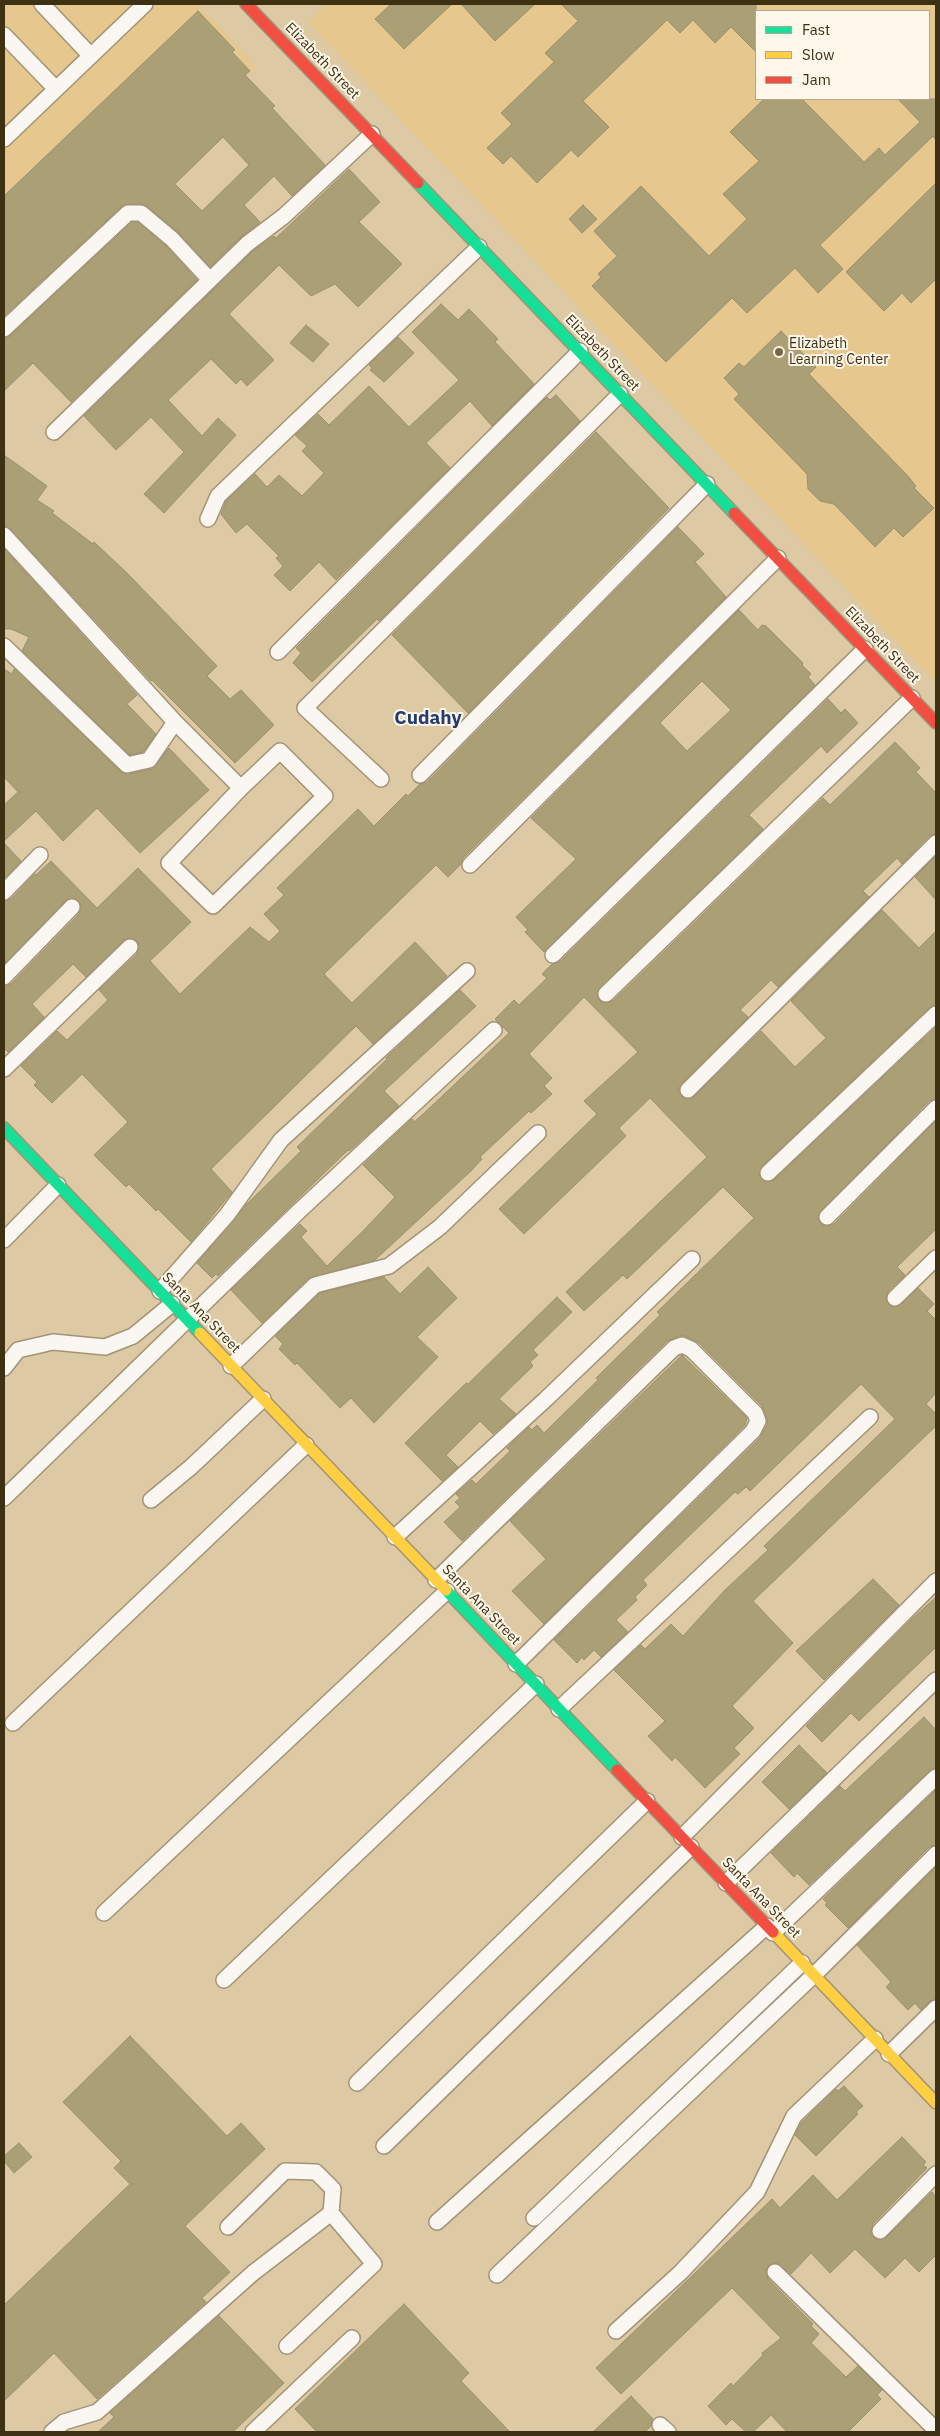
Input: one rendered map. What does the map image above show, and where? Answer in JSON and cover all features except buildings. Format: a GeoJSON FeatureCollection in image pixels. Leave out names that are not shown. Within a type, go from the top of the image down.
{"type":"FeatureCollection","features":[{"type":"Feature","properties":{"kind":"street","name":"Elizabeth Street"},"geometry":{"type":"LineString","coordinates":[[251,5],[479,247],[936,723]]}},
{"type":"Feature","properties":{"kind":"street","name":"Santa Ana Street"},"geometry":{"type":"LineString","coordinates":[[4,1128],[889,2054],[935,2098]]}},
{"type":"Feature","properties":{"kind":"lane"},"geometry":{"type":"LineString","coordinates":[[42,4],[91,56]]}},
{"type":"Feature","properties":{"kind":"lane"},"geometry":{"type":"LineString","coordinates":[[4,139],[142,5]]}},
{"type":"Feature","properties":{"kind":"lane"},"geometry":{"type":"LineString","coordinates":[[4,34],[56,89]]}},
{"type":"Feature","properties":{"kind":"lane"},"geometry":{"type":"LineString","coordinates":[[54,432],[247,244],[284,216],[372,134]]}},
{"type":"Feature","properties":{"kind":"lane"},"geometry":{"type":"LineString","coordinates":[[4,330],[128,213],[141,213],[172,239],[210,280]]}},
{"type":"Feature","properties":{"kind":"lane"},"geometry":{"type":"LineString","coordinates":[[208,519],[218,496],[479,247]]}},
{"type":"Feature","properties":{"kind":"lane"},"geometry":{"type":"LineString","coordinates":[[278,652],[580,351]]}},
{"type":"Feature","properties":{"kind":"lane"},"geometry":{"type":"LineString","coordinates":[[381,779],[306,708],[620,394]]}},
{"type":"Feature","properties":{"kind":"lane"},"geometry":{"type":"LineString","coordinates":[[420,775],[707,484]]}},
{"type":"Feature","properties":{"kind":"lane"},"geometry":{"type":"LineString","coordinates":[[4,535],[175,722],[241,788]]}},
{"type":"Feature","properties":{"kind":"lane"},"geometry":{"type":"LineString","coordinates":[[470,864],[778,558]]}},
{"type":"Feature","properties":{"kind":"lane"},"geometry":{"type":"LineString","coordinates":[[4,646],[127,765],[149,760],[175,722]]}},
{"type":"Feature","properties":{"kind":"lane"},"geometry":{"type":"LineString","coordinates":[[554,954],[865,649]]}},
{"type":"Feature","properties":{"kind":"lane"},"geometry":{"type":"LineString","coordinates":[[606,994],[912,698]]}},
{"type":"Feature","properties":{"kind":"lane"},"geometry":{"type":"LineString","coordinates":[[280,751],[326,796],[213,906],[169,863],[241,788],[280,751]]}},
{"type":"Feature","properties":{"kind":"lane"},"geometry":{"type":"LineString","coordinates":[[688,1090],[936,843]]}},
{"type":"Feature","properties":{"kind":"lane"},"geometry":{"type":"LineString","coordinates":[[4,892],[40,855]]}},
{"type":"Feature","properties":{"kind":"lane"},"geometry":{"type":"LineString","coordinates":[[4,977],[72,907]]}},
{"type":"Feature","properties":{"kind":"lane"},"geometry":{"type":"LineString","coordinates":[[4,1069],[130,947]]}},
{"type":"Feature","properties":{"kind":"lane"},"geometry":{"type":"LineString","coordinates":[[160,1291],[227,1214],[282,1140],[467,971]]}},
{"type":"Feature","properties":{"kind":"lane"},"geometry":{"type":"LineString","coordinates":[[768,1173],[936,1014]]}},
{"type":"Feature","properties":{"kind":"lane"},"geometry":{"type":"LineString","coordinates":[[4,1498],[298,1212],[494,1030]]}},
{"type":"Feature","properties":{"kind":"lane"},"geometry":{"type":"LineString","coordinates":[[827,1217],[936,1108]]}},
{"type":"Feature","properties":{"kind":"lane"},"geometry":{"type":"LineString","coordinates":[[231,1366],[315,1285],[390,1266],[440,1227],[538,1133]]}},
{"type":"Feature","properties":{"kind":"lane"},"geometry":{"type":"LineString","coordinates":[[4,1240],[58,1185]]}},
{"type":"Feature","properties":{"kind":"lane"},"geometry":{"type":"LineString","coordinates":[[894,1298],[936,1258]]}},
{"type":"Feature","properties":{"kind":"lane"},"geometry":{"type":"LineString","coordinates":[[395,1537],[518,1425],[692,1259]]}},
{"type":"Feature","properties":{"kind":"lane"},"geometry":{"type":"LineString","coordinates":[[4,1368],[18,1350],[53,1342],[105,1347],[133,1336],[172,1304]]}},
{"type":"Feature","properties":{"kind":"lane"},"geometry":{"type":"LineString","coordinates":[[436,1580],[674,1348],[682,1345],[691,1349],[755,1413],[758,1421],[753,1431],[516,1664]]}},
{"type":"Feature","properties":{"kind":"lane"},"geometry":{"type":"LineString","coordinates":[[151,1500],[191,1467],[263,1398]]}},
{"type":"Feature","properties":{"kind":"lane"},"geometry":{"type":"LineString","coordinates":[[559,1709],[870,1417]]}},
{"type":"Feature","properties":{"kind":"lane"},"geometry":{"type":"LineString","coordinates":[[13,1723],[306,1445]]}},
{"type":"Feature","properties":{"kind":"lane"},"geometry":{"type":"LineString","coordinates":[[384,2146],[687,1842],[936,1582]]}},
{"type":"Feature","properties":{"kind":"lane"},"geometry":{"type":"LineString","coordinates":[[104,1913],[446,1591]]}},
{"type":"Feature","properties":{"kind":"lane"},"geometry":{"type":"LineString","coordinates":[[726,1883],[936,1680]]}},
{"type":"Feature","properties":{"kind":"lane"},"geometry":{"type":"LineString","coordinates":[[224,1980],[536,1684]]}},
{"type":"Feature","properties":{"kind":"lane"},"geometry":{"type":"LineString","coordinates":[[437,2222],[770,1929],[936,1777]]}},
{"type":"Feature","properties":{"kind":"lane"},"geometry":{"type":"LineString","coordinates":[[357,2083],[646,1800]]}},
{"type":"Feature","properties":{"kind":"lane"},"geometry":{"type":"LineString","coordinates":[[497,2275],[814,1975],[936,1854]]}},
{"type":"Feature","properties":{"kind":"lane"},"geometry":{"type":"LineString","coordinates":[[534,2218],[802,1963]]}},
{"type":"Feature","properties":{"kind":"lane"},"geometry":{"type":"LineString","coordinates":[[889,2054],[936,2008]]}},
{"type":"Feature","properties":{"kind":"lane"},"geometry":{"type":"LineString","coordinates":[[616,2331],[680,2273],[757,2192],[794,2116],[875,2039]]}},
{"type":"Feature","properties":{"kind":"lane"},"geometry":{"type":"LineString","coordinates":[[52,2432],[64,2422],[97,2412],[253,2273],[331,2213],[334,2189],[316,2172],[285,2172],[228,2227]]}},
{"type":"Feature","properties":{"kind":"lane"},"geometry":{"type":"LineString","coordinates":[[880,2231],[936,2174]]}},
{"type":"Feature","properties":{"kind":"lane"},"geometry":{"type":"LineString","coordinates":[[287,2346],[374,2264],[331,2213]]}},
{"type":"Feature","properties":{"kind":"lane"},"geometry":{"type":"LineString","coordinates":[[776,2272],[936,2431]]}},
{"type":"Feature","properties":{"kind":"lane"},"geometry":{"type":"LineString","coordinates":[[253,2432],[352,2338]]}},
{"type":"Feature","properties":{"kind":"shaded area"},"geometry":{"type":"Polygon","coordinates":[[[4,4],[198,4],[257,67],[4,312],[4,4]]]}},
{"type":"Feature","properties":{"kind":"shaded area","name":"Elizabeth Learning Center"},"geometry":{"type":"Polygon","coordinates":[[[327,4],[936,4],[936,683],[308,22],[327,4]]]}},
{"type":"Feature","properties":{"kind":"traffic: fast"},"geometry":{"type":"LineString","coordinates":[[418,183],[734,513]]}},
{"type":"Feature","properties":{"kind":"traffic: fast"},"geometry":{"type":"LineString","coordinates":[[4,1128],[200,1333]]}},
{"type":"Feature","properties":{"kind":"traffic: fast"},"geometry":{"type":"LineString","coordinates":[[446,1590],[617,1770]]}},
{"type":"Feature","properties":{"kind":"traffic: slow"},"geometry":{"type":"LineString","coordinates":[[200,1333],[446,1590]]}},
{"type":"Feature","properties":{"kind":"traffic: slow"},"geometry":{"type":"LineString","coordinates":[[773,1932],[936,2103]]}},
{"type":"Feature","properties":{"kind":"traffic: jam"},"geometry":{"type":"LineString","coordinates":[[246,4],[418,183]]}},
{"type":"Feature","properties":{"kind":"traffic: jam"},"geometry":{"type":"LineString","coordinates":[[734,513],[936,723]]}},
{"type":"Feature","properties":{"kind":"traffic: jam"},"geometry":{"type":"LineString","coordinates":[[617,1770],[773,1932]]}},
{"type":"Feature","properties":{"kind":"place","name":"Elizabeth Learning Center"},"geometry":{"type":"Point","coordinates":[779,352]}},
{"type":"Feature","properties":{"kind":"district","name":"Cudahy"},"geometry":{"type":"Point","coordinates":[428,719]}}]}
